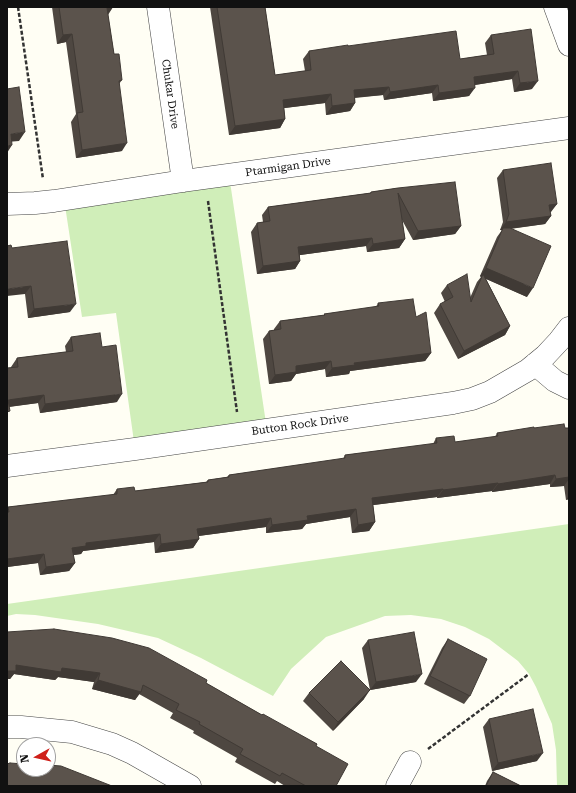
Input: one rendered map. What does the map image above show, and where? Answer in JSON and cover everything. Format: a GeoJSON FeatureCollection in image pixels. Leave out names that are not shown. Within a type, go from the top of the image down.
{"type":"FeatureCollection","features":[{"type":"Feature","properties":{"kind":"street","name":"Chukar Drive"},"geometry":{"type":"LineString","coordinates":[[158,7],[183,181]]}},
{"type":"Feature","properties":{"kind":"street"},"geometry":{"type":"LineString","coordinates":[[555,7],[569,45]]}},
{"type":"Feature","properties":{"kind":"street","name":"Ptarmigan Drive"},"geometry":{"type":"LineString","coordinates":[[7,204],[46,202],[204,178],[569,128]]}},
{"type":"Feature","properties":{"kind":"street","name":"Button Rock Drive"},"geometry":{"type":"LineString","coordinates":[[7,466],[240,434],[472,399],[490,392],[528,370],[545,356],[569,328]]}},
{"type":"Feature","properties":{"kind":"street"},"geometry":{"type":"LineString","coordinates":[[535,364],[555,381],[569,388]]}},
{"type":"Feature","properties":{"kind":"street"},"geometry":{"type":"LineString","coordinates":[[7,727],[72,732],[112,744],[132,753],[190,786]]}},
{"type":"Feature","properties":{"kind":"street"},"geometry":{"type":"LineString","coordinates":[[397,786],[410,762]]}},
{"type":"Feature","properties":{"kind":"path"},"geometry":{"type":"LineString","coordinates":[[18,7],[46,202]]}},
{"type":"Feature","properties":{"kind":"path"},"geometry":{"type":"LineString","coordinates":[[204,178],[240,434]]}},
{"type":"Feature","properties":{"kind":"path"},"geometry":{"type":"LineString","coordinates":[[410,762],[529,674]]}},
{"type":"Feature","properties":{"kind":"green space"},"geometry":{"type":"Polygon","coordinates":[[[229,175],[267,430],[135,449],[116,313],[82,317],[64,199],[229,175]]]}},
{"type":"Feature","properties":{"kind":"green space"},"geometry":{"type":"Polygon","coordinates":[[[569,524],[569,786],[557,786],[556,750],[552,724],[529,674],[518,661],[489,639],[465,627],[441,619],[411,615],[385,616],[326,637],[291,669],[273,696],[201,658],[158,638],[98,624],[35,615],[16,614],[7,616],[7,604],[569,524]]]}},
{"type":"Feature","properties":{"kind":"building"},"geometry":{"type":"Polygon","coordinates":[[[59,7],[113,7],[107,8],[114,54],[119,54],[122,80],[119,81],[127,143],[82,150],[77,113],[83,112],[72,34],[63,35],[59,7]]]}},
{"type":"Feature","properties":{"kind":"building"},"geometry":{"type":"Polygon","coordinates":[[[217,7],[265,7],[275,75],[311,70],[309,51],[456,31],[460,59],[494,54],[491,35],[531,29],[538,81],[520,83],[518,71],[474,77],[475,88],[439,93],[438,85],[390,92],[389,87],[354,90],[355,103],[332,106],[331,94],[283,100],[285,119],[235,126],[217,7]]]}},
{"type":"Feature","properties":{"kind":"building"},"geometry":{"type":"Polygon","coordinates":[[[19,87],[25,132],[11,134],[12,145],[7,146],[7,89],[19,87]]]}},
{"type":"Feature","properties":{"kind":"building"},"geometry":{"type":"Polygon","coordinates":[[[551,163],[557,204],[549,205],[551,216],[506,222],[509,214],[503,170],[551,163]]]}},
{"type":"Feature","properties":{"kind":"building"},"geometry":{"type":"Polygon","coordinates":[[[455,182],[461,226],[418,231],[398,193],[405,239],[373,244],[372,238],[298,247],[300,261],[263,266],[257,223],[270,221],[268,207],[398,188],[455,182]]]}},
{"type":"Feature","properties":{"kind":"building"},"geometry":{"type":"Polygon","coordinates":[[[503,228],[510,228],[551,246],[533,288],[486,268],[503,228]]]}},
{"type":"Feature","properties":{"kind":"building"},"geometry":{"type":"Polygon","coordinates":[[[67,241],[76,304],[34,309],[31,286],[7,289],[7,246],[11,245],[12,248],[67,241]]]}},
{"type":"Feature","properties":{"kind":"building"},"geometry":{"type":"Polygon","coordinates":[[[467,274],[471,302],[483,274],[510,326],[464,351],[440,304],[453,297],[447,285],[467,274]]]}},
{"type":"Feature","properties":{"kind":"building"},"geometry":{"type":"Polygon","coordinates":[[[413,299],[416,317],[426,312],[431,353],[354,363],[355,365],[332,368],[331,361],[296,366],[296,372],[275,375],[269,331],[281,329],[280,321],[379,306],[378,303],[413,299]]]}},
{"type":"Feature","properties":{"kind":"building"},"geometry":{"type":"Polygon","coordinates":[[[100,333],[102,347],[116,345],[122,394],[45,404],[44,395],[8,400],[10,411],[7,412],[7,368],[18,367],[17,358],[73,351],[71,337],[100,333]]]}},
{"type":"Feature","properties":{"kind":"building"},"geometry":{"type":"Polygon","coordinates":[[[564,424],[565,428],[569,428],[569,477],[556,479],[555,475],[498,484],[372,498],[375,522],[358,525],[356,509],[307,516],[308,520],[272,525],[271,518],[197,529],[199,539],[161,544],[160,534],[86,543],[86,546],[72,548],[75,563],[46,567],[44,554],[7,559],[8,507],[117,494],[117,489],[134,487],[135,491],[208,482],[208,480],[229,477],[229,475],[345,458],[345,455],[437,443],[436,438],[454,436],[455,442],[498,436],[497,433],[564,424]]]}},
{"type":"Feature","properties":{"kind":"building"},"geometry":{"type":"Polygon","coordinates":[[[54,629],[112,638],[149,648],[207,680],[206,683],[262,715],[263,714],[317,744],[316,746],[348,764],[336,786],[306,786],[282,773],[280,776],[240,754],[243,749],[199,724],[200,722],[176,710],[179,704],[143,685],[141,692],[98,680],[100,673],[62,668],[61,672],[16,665],[16,671],[7,671],[7,632],[54,629]]]}},
{"type":"Feature","properties":{"kind":"building"},"geometry":{"type":"Polygon","coordinates":[[[414,632],[422,674],[376,682],[368,640],[414,632]]]}},
{"type":"Feature","properties":{"kind":"building"},"geometry":{"type":"Polygon","coordinates":[[[448,639],[487,659],[470,696],[430,676],[448,639]]]}},
{"type":"Feature","properties":{"kind":"building"},"geometry":{"type":"Polygon","coordinates":[[[341,661],[370,690],[338,722],[309,693],[341,661]]]}},
{"type":"Feature","properties":{"kind":"building"},"geometry":{"type":"Polygon","coordinates":[[[533,709],[543,753],[498,763],[489,719],[533,709]]]}},
{"type":"Feature","properties":{"kind":"building"},"geometry":{"type":"Polygon","coordinates":[[[16,763],[16,777],[56,777],[56,766],[61,766],[112,786],[7,786],[7,764],[16,763]]]}},
{"type":"Feature","properties":{"kind":"building"},"geometry":{"type":"Polygon","coordinates":[[[493,772],[521,786],[486,786],[493,772]]]}}]}
